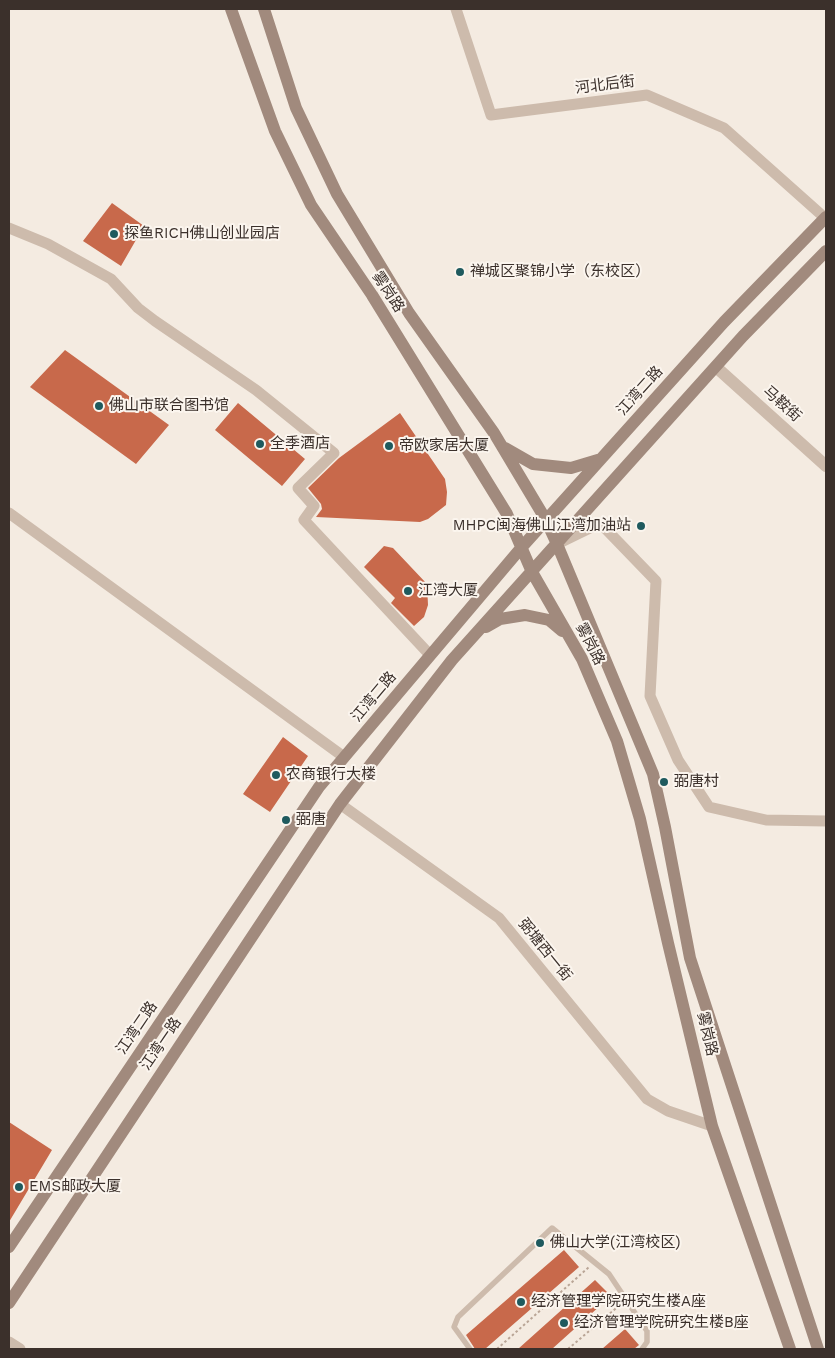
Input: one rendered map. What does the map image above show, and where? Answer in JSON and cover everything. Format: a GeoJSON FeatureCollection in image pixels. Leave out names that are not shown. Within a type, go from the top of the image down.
{"type":"FeatureCollection","features":[{"type":"Feature","properties":{"kind":"main road","name":"雾岗路"},"geometry":{"type":"LineString","coordinates":[[231,9],[275,131],[311,205],[372,295],[507,514],[532,572],[582,659],[617,741],[640,818],[712,1126],[790,1349]]}},
{"type":"Feature","properties":{"kind":"main road","name":"雾岗路"},"geometry":{"type":"LineString","coordinates":[[264,9],[296,108],[337,194],[409,313],[494,433],[546,520],[557,544],[652,774],[665,828],[690,958],[818,1349]]}},
{"type":"Feature","properties":{"kind":"main road","name":"江湾二路"},"geometry":{"type":"LineString","coordinates":[[9,1247],[319,787],[521,548],[724,322],[826,217]]}},
{"type":"Feature","properties":{"kind":"main road"},"geometry":{"type":"LineString","coordinates":[[340,804],[452,660],[743,336],[826,251]]}},
{"type":"Feature","properties":{"kind":"main road"},"geometry":{"type":"LineString","coordinates":[[502,447],[533,464],[571,468],[601,459]]}},
{"type":"Feature","properties":{"kind":"main road"},"geometry":{"type":"LineString","coordinates":[[478,632],[500,619],[525,615],[549,620],[571,639]]}},
{"type":"Feature","properties":{"kind":"main road","name":"江湾一路"},"geometry":{"type":"LineString","coordinates":[[9,1303],[340,804]]}},
{"type":"Feature","properties":{"kind":"street","name":"河北后街"},"geometry":{"type":"LineString","coordinates":[[456,9],[491,115],[646,95],[724,128],[826,217]]}},
{"type":"Feature","properties":{"kind":"street"},"geometry":{"type":"LineString","coordinates":[[9,228],[48,244],[111,279],[138,308],[256,390],[334,453],[298,488],[314,506],[304,520],[430,655]]}},
{"type":"Feature","properties":{"kind":"street","name":"马鞍街"},"geometry":{"type":"LineString","coordinates":[[716,367],[826,466]]}},
{"type":"Feature","properties":{"kind":"street"},"geometry":{"type":"LineString","coordinates":[[9,513],[344,757]]}},
{"type":"Feature","properties":{"kind":"street"},"geometry":{"type":"LineString","coordinates":[[557,544],[600,523],[656,581],[650,696],[678,760],[709,806],[766,820],[826,821]]}},
{"type":"Feature","properties":{"kind":"street","name":"弼塘西一街"},"geometry":{"type":"LineString","coordinates":[[340,804],[499,918],[647,1099],[668,1111],[712,1126]]}},
{"type":"Feature","properties":{"kind":"street"},"geometry":{"type":"LineString","coordinates":[[9,1342],[20,1349]]}},
{"type":"Feature","properties":{"kind":"lane"},"geometry":{"type":"LineString","coordinates":[[470,1349],[454,1327],[458,1317],[552,1228],[609,1274],[647,1331],[647,1342],[642,1349]]}},
{"type":"Feature","properties":{"kind":"path"},"geometry":{"type":"LineString","coordinates":[[497,1349],[595,1262]]}},
{"type":"Feature","properties":{"kind":"path"},"geometry":{"type":"LineString","coordinates":[[568,1349],[626,1300]]}},
{"type":"Feature","properties":{"kind":"building","name":"探鱼RICH佛山创业园店"},"geometry":{"type":"Polygon","coordinates":[[[112,203],[144,226],[121,266],[83,241],[112,203]]]}},
{"type":"Feature","properties":{"kind":"building","name":"佛山市联合图书馆"},"geometry":{"type":"Polygon","coordinates":[[[65,350],[169,425],[136,464],[30,387],[65,350]]]}},
{"type":"Feature","properties":{"kind":"building","name":"全季酒店"},"geometry":{"type":"Polygon","coordinates":[[[238,403],[305,459],[282,486],[215,430],[238,403]]]}},
{"type":"Feature","properties":{"kind":"building","name":"帝欧家居大厦"},"geometry":{"type":"Polygon","coordinates":[[[400,413],[445,479],[446,505],[428,519],[420,522],[316,517],[322,509],[321,504],[308,488],[339,458],[400,413]]]}},
{"type":"Feature","properties":{"kind":"building","name":"江湾大厦"},"geometry":{"type":"Polygon","coordinates":[[[384,546],[393,548],[427,584],[428,605],[424,617],[414,626],[391,603],[395,598],[364,567],[384,546]]]}},
{"type":"Feature","properties":{"kind":"building","name":"农商银行大楼"},"geometry":{"type":"Polygon","coordinates":[[[283,737],[308,756],[270,812],[243,794],[283,737]]]}},
{"type":"Feature","properties":{"kind":"building","name":"EMS邮政大厦"},"geometry":{"type":"Polygon","coordinates":[[[9,1122],[52,1150],[9,1222],[9,1122]]]}},
{"type":"Feature","properties":{"kind":"building","name":"经济管理学院研究生楼A座"},"geometry":{"type":"Polygon","coordinates":[[[564,1250],[579,1267],[485,1349],[475,1349],[466,1335],[564,1250]]]}},
{"type":"Feature","properties":{"kind":"building","name":"经济管理学院研究生楼B座"},"geometry":{"type":"Polygon","coordinates":[[[595,1280],[611,1296],[552,1349],[518,1349],[595,1280]]]}},
{"type":"Feature","properties":{"kind":"building"},"geometry":{"type":"Polygon","coordinates":[[[625,1329],[639,1345],[634,1349],[602,1349],[625,1329]]]}},
{"type":"Feature","properties":{"kind":"place","name":"探鱼RICH佛山创业园店"},"geometry":{"type":"Point","coordinates":[114,234]}},
{"type":"Feature","properties":{"kind":"place","name":"禅城区聚锦小学（东校区）"},"geometry":{"type":"Point","coordinates":[460,272]}},
{"type":"Feature","properties":{"kind":"place","name":"佛山市联合图书馆"},"geometry":{"type":"Point","coordinates":[99,406]}},
{"type":"Feature","properties":{"kind":"place","name":"全季酒店"},"geometry":{"type":"Point","coordinates":[260,444]}},
{"type":"Feature","properties":{"kind":"place","name":"帝欧家居大厦"},"geometry":{"type":"Point","coordinates":[389,446]}},
{"type":"Feature","properties":{"kind":"place","name":"MHPC闽海佛山江湾加油站"},"geometry":{"type":"Point","coordinates":[641,526]}},
{"type":"Feature","properties":{"kind":"place","name":"江湾大厦"},"geometry":{"type":"Point","coordinates":[408,591]}},
{"type":"Feature","properties":{"kind":"place","name":"农商银行大楼"},"geometry":{"type":"Point","coordinates":[276,775]}},
{"type":"Feature","properties":{"kind":"place","name":"弼唐村"},"geometry":{"type":"Point","coordinates":[664,782]}},
{"type":"Feature","properties":{"kind":"place","name":"弼唐"},"geometry":{"type":"Point","coordinates":[286,820]}},
{"type":"Feature","properties":{"kind":"place","name":"EMS邮政大厦"},"geometry":{"type":"Point","coordinates":[19,1187]}},
{"type":"Feature","properties":{"kind":"place","name":"佛山大学(江湾校区)"},"geometry":{"type":"Point","coordinates":[540,1243]}},
{"type":"Feature","properties":{"kind":"place","name":"经济管理学院研究生楼A座"},"geometry":{"type":"Point","coordinates":[521,1302]}},
{"type":"Feature","properties":{"kind":"place","name":"经济管理学院研究生楼B座"},"geometry":{"type":"Point","coordinates":[564,1323]}}]}
